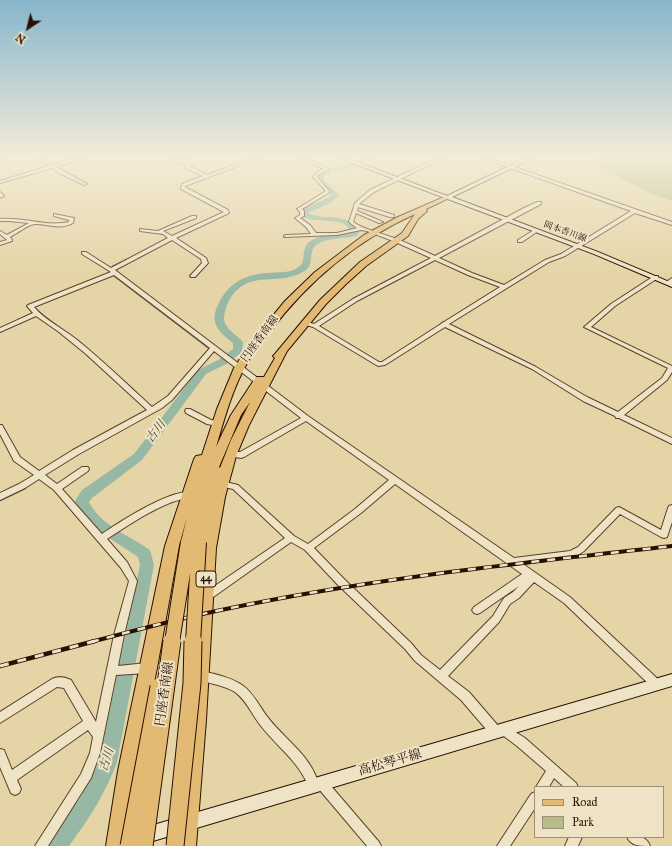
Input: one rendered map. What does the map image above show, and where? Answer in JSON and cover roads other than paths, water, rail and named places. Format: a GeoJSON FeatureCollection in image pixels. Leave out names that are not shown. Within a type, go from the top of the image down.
{"type":"FeatureCollection","features":[{"type":"Feature","properties":{"kind":"main road","name":"岡本香川線"},"geometry":{"type":"LineString","coordinates":[[442,196],[671,282]]}},
{"type":"Feature","properties":{"kind":"main road","name":"円座香南線"},"geometry":{"type":"LineString","coordinates":[[144,846],[178,595],[193,542],[194,506],[216,429],[239,367],[277,314],[297,293],[337,257],[374,232],[446,198]]}},
{"type":"Feature","properties":{"kind":"main road","name":"円座香南線"},"geometry":{"type":"LineString","coordinates":[[261,384],[283,352],[310,325],[343,282],[363,264],[405,234],[415,218],[428,207]]}},
{"type":"Feature","properties":{"kind":"main road","name":"44"},"geometry":{"type":"LineString","coordinates":[[175,846],[192,682],[194,605],[193,542],[226,451],[249,414],[261,384]]}},
{"type":"Feature","properties":{"kind":"main road","name":"44"},"geometry":{"type":"LineString","coordinates":[[117,846],[126,771],[144,669],[172,546],[187,495],[206,444],[216,429]]}},
{"type":"Feature","properties":{"kind":"main road","name":"44"},"geometry":{"type":"LineString","coordinates":[[187,846],[201,676],[206,571],[212,519],[222,484],[226,451]]}},
{"type":"Feature","properties":{"kind":"main road","name":"44"},"geometry":{"type":"LineString","coordinates":[[117,846],[146,750],[178,595]]}},
{"type":"Feature","properties":{"kind":"main road","name":"高松琴平線"},"geometry":{"type":"LineString","coordinates":[[117,846],[189,822],[672,680]]}},
{"type":"Feature","properties":{"kind":"street"},"geometry":{"type":"LineString","coordinates":[[152,411],[96,358],[60,328],[36,314],[30,306],[113,272],[172,238],[227,213],[226,211],[199,196]]}},
{"type":"Feature","properties":{"kind":"street"},"geometry":{"type":"LineString","coordinates":[[314,234],[308,226],[297,218],[302,216],[302,211],[299,209],[319,196]]}},
{"type":"Feature","properties":{"kind":"street"},"geometry":{"type":"LineString","coordinates":[[360,229],[351,222],[357,204],[366,196]]}},
{"type":"Feature","properties":{"kind":"street"},"geometry":{"type":"LineString","coordinates":[[594,196],[672,224]]}},
{"type":"Feature","properties":{"kind":"street"},"geometry":{"type":"LineString","coordinates":[[310,325],[538,203]]}},
{"type":"Feature","properties":{"kind":"street"},"geometry":{"type":"LineString","coordinates":[[357,204],[392,216]]}},
{"type":"Feature","properties":{"kind":"street"},"geometry":{"type":"LineString","coordinates":[[354,211],[381,222]]}},
{"type":"Feature","properties":{"kind":"street"},"geometry":{"type":"LineString","coordinates":[[310,325],[378,364],[383,364],[504,287],[635,211]]}},
{"type":"Feature","properties":{"kind":"street"},"geometry":{"type":"LineString","coordinates":[[0,220],[34,222],[45,225],[71,223],[72,219],[56,215]]}},
{"type":"Feature","properties":{"kind":"street"},"geometry":{"type":"LineString","coordinates":[[142,230],[160,231],[194,217]]}},
{"type":"Feature","properties":{"kind":"street"},"geometry":{"type":"LineString","coordinates":[[7,237],[34,222]]}},
{"type":"Feature","properties":{"kind":"street"},"geometry":{"type":"LineString","coordinates":[[286,236],[337,234],[360,229],[374,232],[395,240],[434,259],[504,287]]}},
{"type":"Feature","properties":{"kind":"street"},"geometry":{"type":"LineString","coordinates":[[160,231],[205,261],[193,276]]}},
{"type":"Feature","properties":{"kind":"street"},"geometry":{"type":"LineString","coordinates":[[520,241],[536,231]]}},
{"type":"Feature","properties":{"kind":"street"},"geometry":{"type":"LineString","coordinates":[[0,232],[10,240],[0,244]]}},
{"type":"Feature","properties":{"kind":"street"},"geometry":{"type":"LineString","coordinates":[[84,253],[113,272],[306,418],[567,600],[657,685]]}},
{"type":"Feature","properties":{"kind":"street"},"geometry":{"type":"LineString","coordinates":[[618,416],[665,378],[672,368],[587,327],[613,305],[656,277]]}},
{"type":"Feature","properties":{"kind":"street"},"geometry":{"type":"LineString","coordinates":[[0,330],[36,314]]}},
{"type":"Feature","properties":{"kind":"street"},"geometry":{"type":"LineString","coordinates":[[444,324],[534,368],[585,399],[618,416],[672,441]]}},
{"type":"Feature","properties":{"kind":"street"},"geometry":{"type":"LineString","coordinates":[[0,497],[40,475],[76,452],[152,411],[170,398],[214,348]]}},
{"type":"Feature","properties":{"kind":"street"},"geometry":{"type":"LineString","coordinates":[[188,411],[208,422],[216,429]]}},
{"type":"Feature","properties":{"kind":"street"},"geometry":{"type":"LineString","coordinates":[[226,451],[241,455],[306,418]]}},
{"type":"Feature","properties":{"kind":"street"},"geometry":{"type":"LineString","coordinates":[[0,427],[17,459],[57,488],[104,537],[124,565],[133,581],[95,753],[85,778],[41,846]]}},
{"type":"Feature","properties":{"kind":"street"},"geometry":{"type":"LineString","coordinates":[[57,488],[85,469]]}},
{"type":"Feature","properties":{"kind":"street"},"geometry":{"type":"LineString","coordinates":[[308,548],[358,511],[394,480]]}},
{"type":"Feature","properties":{"kind":"street"},"geometry":{"type":"LineString","coordinates":[[222,484],[236,487],[291,538],[308,548],[340,582],[404,642],[418,658],[465,696],[500,731],[521,742],[571,786]]}},
{"type":"Feature","properties":{"kind":"street"},"geometry":{"type":"LineString","coordinates":[[104,537],[179,495],[187,495]]}},
{"type":"Feature","properties":{"kind":"street"},"geometry":{"type":"LineString","coordinates":[[514,562],[572,554],[581,549],[619,510],[664,535],[672,508]]}},
{"type":"Feature","properties":{"kind":"street"},"geometry":{"type":"LineString","coordinates":[[205,598],[291,538]]}},
{"type":"Feature","properties":{"kind":"street"},"geometry":{"type":"LineString","coordinates":[[441,676],[496,619],[507,602],[516,595],[531,575]]}},
{"type":"Feature","properties":{"kind":"street"},"geometry":{"type":"LineString","coordinates":[[477,610],[531,575]]}},
{"type":"Feature","properties":{"kind":"street"},"geometry":{"type":"LineString","coordinates":[[114,670],[144,669]]}},
{"type":"Feature","properties":{"kind":"street"},"geometry":{"type":"LineString","coordinates":[[201,676],[220,680],[240,689],[266,724],[287,745],[317,784],[375,846]]}},
{"type":"Feature","properties":{"kind":"street"},"geometry":{"type":"LineString","coordinates":[[0,718],[56,682],[67,683],[98,736]]}},
{"type":"Feature","properties":{"kind":"street"},"geometry":{"type":"LineString","coordinates":[[10,778],[90,722]]}},
{"type":"Feature","properties":{"kind":"street"},"geometry":{"type":"LineString","coordinates":[[0,754],[15,789]]}},
{"type":"Feature","properties":{"kind":"street"},"geometry":{"type":"LineString","coordinates":[[543,786],[553,770]]}},
{"type":"Feature","properties":{"kind":"street"},"geometry":{"type":"LineString","coordinates":[[503,846],[534,800]]}},
{"type":"Feature","properties":{"kind":"street"},"geometry":{"type":"LineString","coordinates":[[634,838],[644,846]]}},
{"type":"Feature","properties":{"kind":"waterway","name":"古川"},"geometry":{"type":"LineString","coordinates":[[56,846],[87,805],[99,784],[108,762],[147,565],[145,554],[100,524],[86,510],[82,501],[87,494],[138,457],[202,372],[222,362],[238,350],[238,342],[224,331],[219,323],[222,306],[232,289],[244,280],[251,278],[288,274],[299,271],[307,264],[309,247],[313,243],[324,238],[354,234],[356,231],[344,221],[309,217],[303,214],[306,210],[328,201],[334,196]]}},
{"type":"Feature","properties":{"kind":"waterway"},"geometry":{"type":"LineString","coordinates":[[113,266],[128,259]]}},
{"type":"Feature","properties":{"kind":"waterway"},"geometry":{"type":"LineString","coordinates":[[114,276],[207,347]]}},
{"type":"Feature","properties":{"kind":"waterway"},"geometry":{"type":"LineString","coordinates":[[0,500],[25,488]]}},
{"type":"Feature","properties":{"kind":"railway"},"geometry":{"type":"LineString","coordinates":[[91,642],[158,624],[281,598],[337,588],[448,572],[672,546]]}},
{"type":"Feature","properties":{"kind":"railway"},"geometry":{"type":"LineString","coordinates":[[0,666],[95,641]]}}]}
